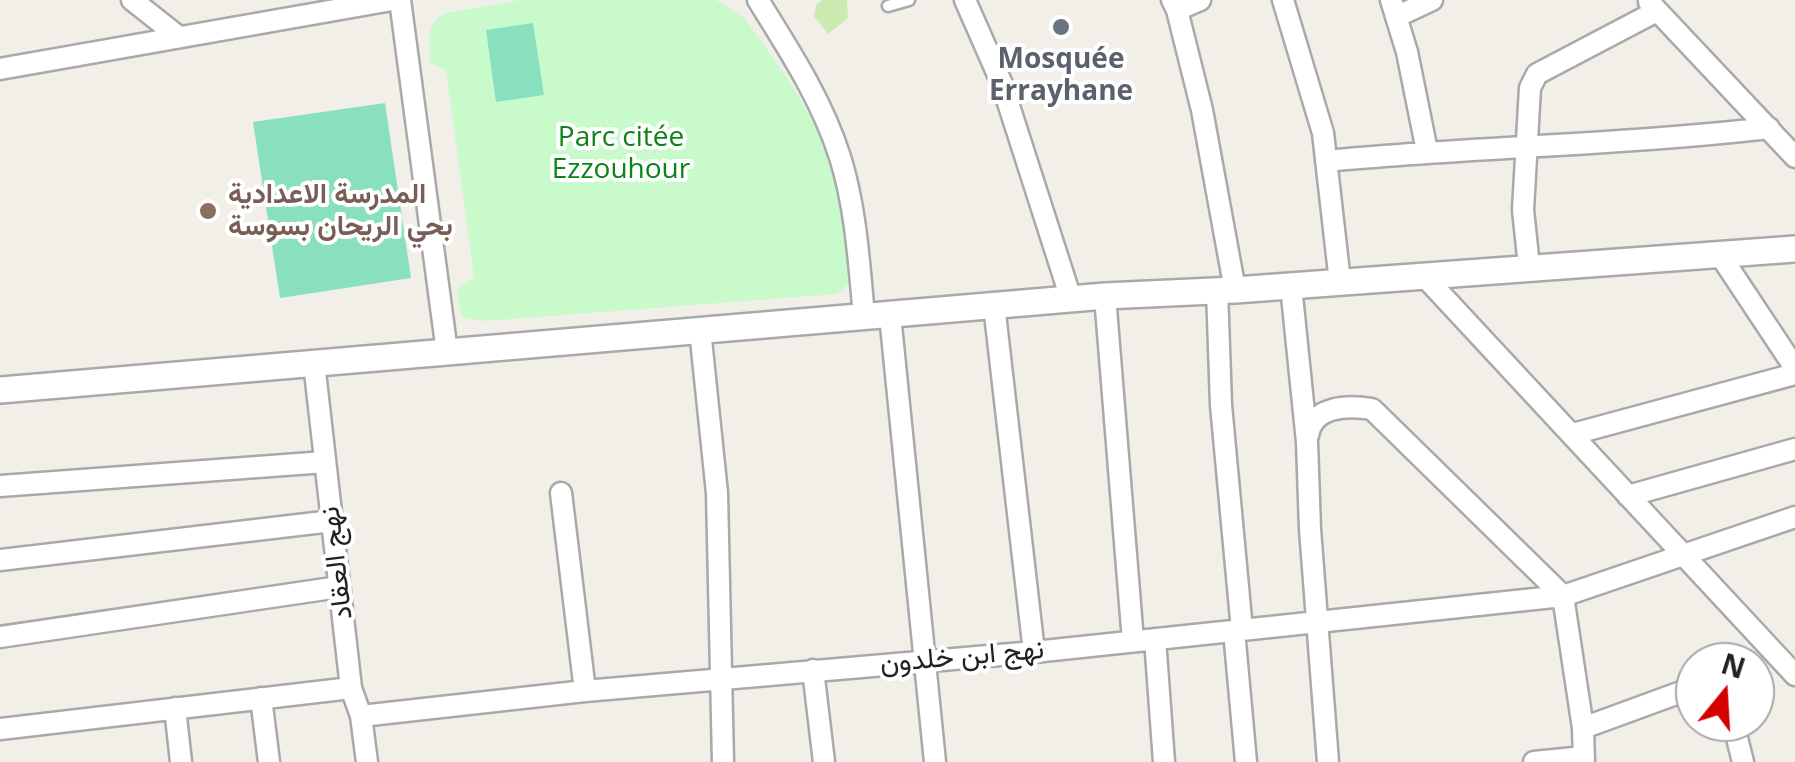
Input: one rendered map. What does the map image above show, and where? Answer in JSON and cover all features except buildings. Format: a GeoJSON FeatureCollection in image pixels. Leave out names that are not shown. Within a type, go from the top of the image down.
{"type":"FeatureCollection","features":[{"type":"Feature","properties":{"kind":"street"},"geometry":{"type":"LineString","coordinates":[[132,0],[179,37]]}},
{"type":"Feature","properties":{"kind":"street"},"geometry":{"type":"LineString","coordinates":[[0,68],[333,5],[392,0]]}},
{"type":"Feature","properties":{"kind":"street"},"geometry":{"type":"LineString","coordinates":[[400,0],[447,352]]}},
{"type":"Feature","properties":{"kind":"street"},"geometry":{"type":"LineString","coordinates":[[965,0],[1002,84],[1071,299]]}},
{"type":"Feature","properties":{"kind":"street"},"geometry":{"type":"LineString","coordinates":[[1200,0],[1175,5],[1202,110],[1226,290],[1221,405],[1246,762]]}},
{"type":"Feature","properties":{"kind":"street"},"geometry":{"type":"LineString","coordinates":[[1283,0],[1323,134],[1340,282]]}},
{"type":"Feature","properties":{"kind":"street"},"geometry":{"type":"LineString","coordinates":[[1427,151],[1394,8],[1432,0]]}},
{"type":"Feature","properties":{"kind":"street"},"geometry":{"type":"LineString","coordinates":[[760,1],[819,104],[840,157],[854,217],[864,316]]}},
{"type":"Feature","properties":{"kind":"street"},"geometry":{"type":"LineString","coordinates":[[1529,266],[1523,210],[1530,88],[1536,74],[1653,5],[1795,157]]}},
{"type":"Feature","properties":{"kind":"street"},"geometry":{"type":"LineString","coordinates":[[1326,161],[1427,151],[1638,141],[1768,128]]}},
{"type":"Feature","properties":{"kind":"street"},"geometry":{"type":"LineString","coordinates":[[0,390],[1106,296],[1795,250]]}},
{"type":"Feature","properties":{"kind":"street"},"geometry":{"type":"LineString","coordinates":[[1573,434],[1795,371],[1720,255]]}},
{"type":"Feature","properties":{"kind":"street"},"geometry":{"type":"LineString","coordinates":[[1424,276],[1795,675]]}},
{"type":"Feature","properties":{"kind":"street"},"geometry":{"type":"LineString","coordinates":[[1291,286],[1307,442],[1328,762]]}},
{"type":"Feature","properties":{"kind":"street"},"geometry":{"type":"LineString","coordinates":[[1106,296],[1144,640],[1164,762]]}},
{"type":"Feature","properties":{"kind":"street"},"geometry":{"type":"LineString","coordinates":[[994,305],[1034,652]]}},
{"type":"Feature","properties":{"kind":"street"},"geometry":{"type":"LineString","coordinates":[[890,315],[935,762]]}},
{"type":"Feature","properties":{"kind":"street"},"geometry":{"type":"LineString","coordinates":[[700,330],[718,494],[723,762]]}},
{"type":"Feature","properties":{"kind":"street","name":"نهج العقاد"},"geometry":{"type":"LineString","coordinates":[[314,363],[351,688],[361,716],[367,762]]}},
{"type":"Feature","properties":{"kind":"street"},"geometry":{"type":"LineString","coordinates":[[1307,442],[1309,426],[1316,416],[1353,406],[1372,410],[1563,596],[1583,728],[1584,760],[1534,762]]}},
{"type":"Feature","properties":{"kind":"street"},"geometry":{"type":"LineString","coordinates":[[1628,496],[1795,449]]}},
{"type":"Feature","properties":{"kind":"street"},"geometry":{"type":"LineString","coordinates":[[0,486],[325,462]]}},
{"type":"Feature","properties":{"kind":"street"},"geometry":{"type":"LineString","coordinates":[[561,494],[585,691]]}},
{"type":"Feature","properties":{"kind":"street","name":"نهج ابن خلدون"},"geometry":{"type":"LineString","coordinates":[[361,716],[585,691],[1034,652],[1563,596],[1795,517]]}},
{"type":"Feature","properties":{"kind":"street"},"geometry":{"type":"LineString","coordinates":[[0,560],[332,521]]}},
{"type":"Feature","properties":{"kind":"street"},"geometry":{"type":"LineString","coordinates":[[0,638],[340,587]]}},
{"type":"Feature","properties":{"kind":"street"},"geometry":{"type":"LineString","coordinates":[[1775,658],[1779,657]]}},
{"type":"Feature","properties":{"kind":"street"},"geometry":{"type":"LineString","coordinates":[[813,670],[824,762]]}},
{"type":"Feature","properties":{"kind":"street"},"geometry":{"type":"LineString","coordinates":[[0,729],[351,688]]}},
{"type":"Feature","properties":{"kind":"street"},"geometry":{"type":"LineString","coordinates":[[1583,728],[1675,695]]}},
{"type":"Feature","properties":{"kind":"street"},"geometry":{"type":"LineString","coordinates":[[262,698],[269,762]]}},
{"type":"Feature","properties":{"kind":"street"},"geometry":{"type":"LineString","coordinates":[[174,708],[181,762]]}},
{"type":"Feature","properties":{"kind":"lane"},"geometry":{"type":"LineString","coordinates":[[888,6],[909,0]]}},
{"type":"Feature","properties":{"kind":"green space","name":"Parc citée Ezzouhour"},"geometry":{"type":"Polygon","coordinates":[[[520,0],[716,0],[744,17],[820,132],[840,194],[850,283],[837,294],[486,321],[465,318],[457,289],[474,277],[446,70],[430,63],[431,27],[446,13],[520,0]]]}},
{"type":"Feature","properties":{"kind":"green space"},"geometry":{"type":"Polygon","coordinates":[[[822,0],[847,0],[848,18],[828,34],[814,16],[816,5],[822,0]]]}},
{"type":"Feature","properties":{"kind":"green space"},"geometry":{"type":"Polygon","coordinates":[[[533,23],[544,95],[496,102],[486,30],[533,23]]]}},
{"type":"Feature","properties":{"kind":"green space"},"geometry":{"type":"Polygon","coordinates":[[[385,103],[411,278],[280,298],[253,122],[385,103]]]}},
{"type":"Feature","properties":{"kind":"place","name":"Mosquée Errayhane"},"geometry":{"type":"Point","coordinates":[1061,27]}},
{"type":"Feature","properties":{"kind":"place","name":"المدرسة الاعدادية بحي الريحان بسوسة"},"geometry":{"type":"Point","coordinates":[208,211]}}]}
